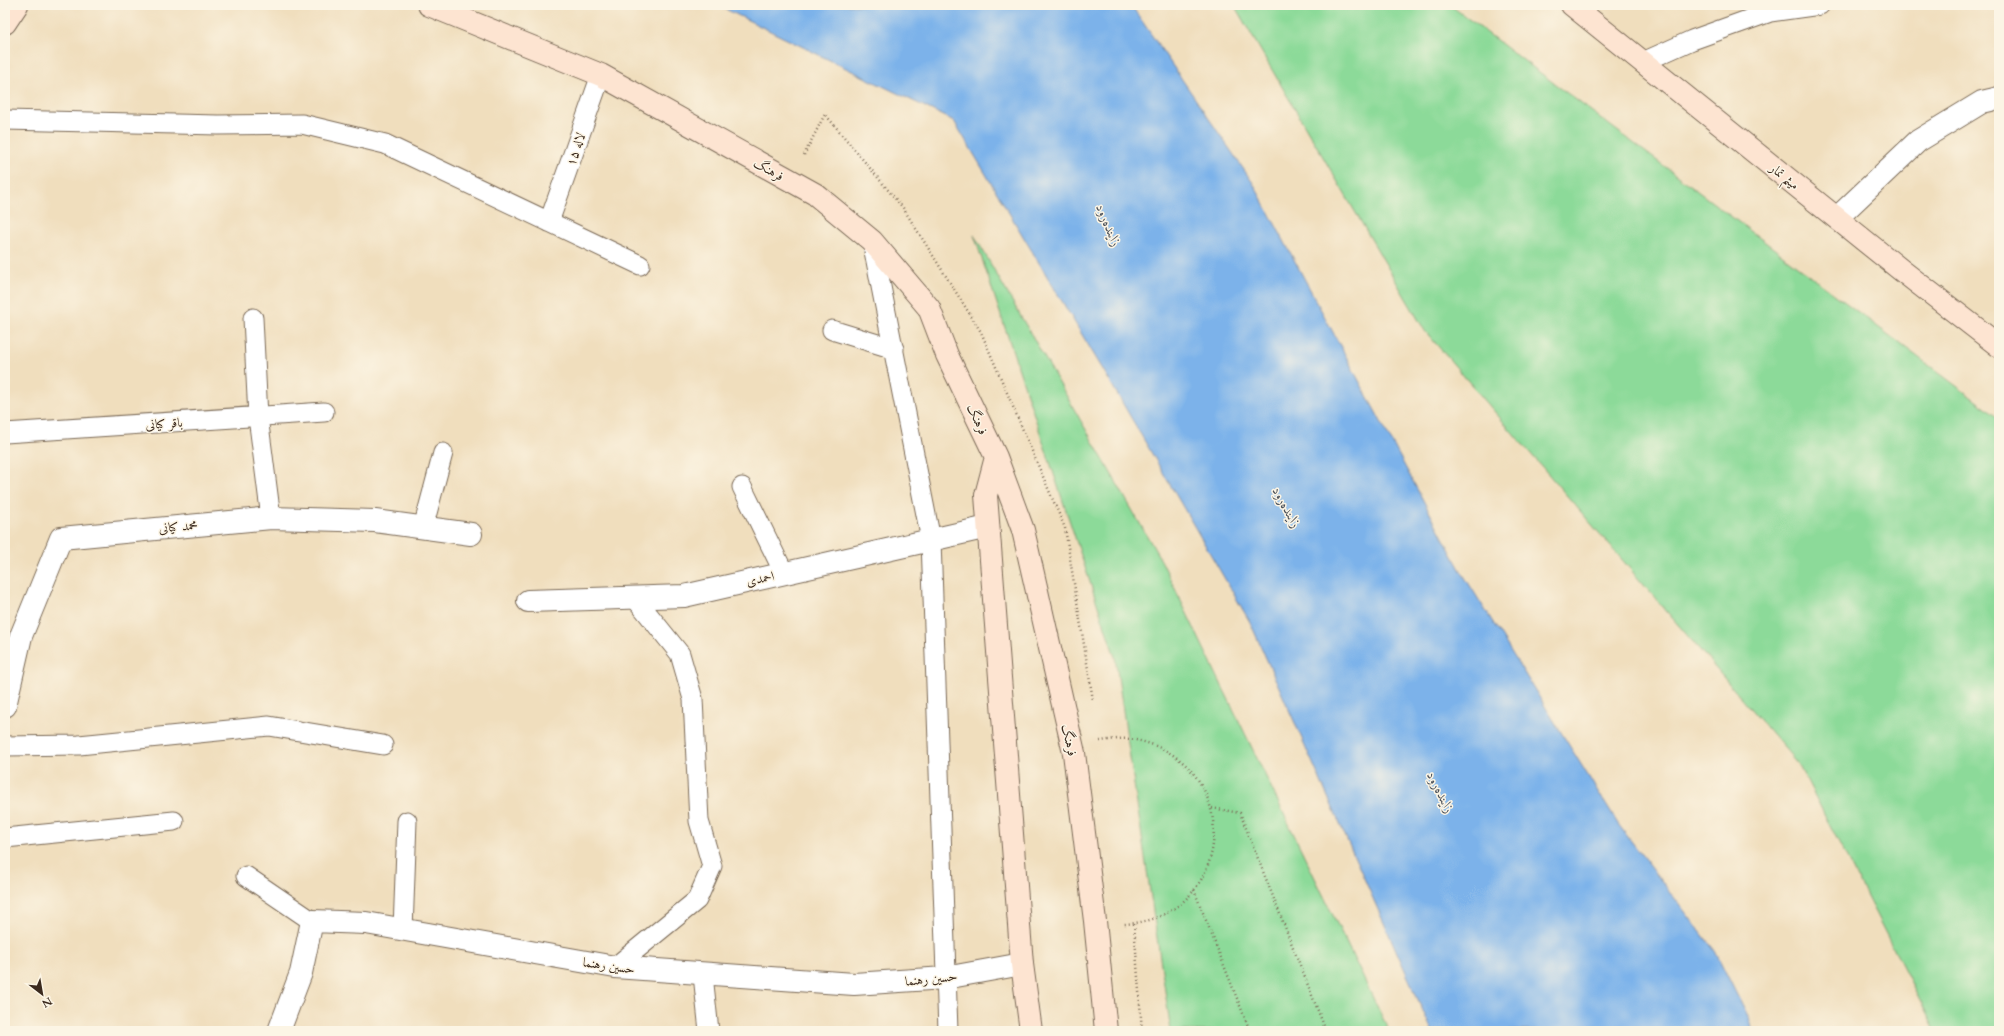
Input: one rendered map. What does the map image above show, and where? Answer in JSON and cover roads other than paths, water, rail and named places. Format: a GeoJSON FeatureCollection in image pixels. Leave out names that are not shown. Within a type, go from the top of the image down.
{"type":"FeatureCollection","features":[{"type":"Feature","properties":{"kind":"street"},"geometry":{"type":"LineString","coordinates":[[5,23],[17,5]]}},
{"type":"Feature","properties":{"kind":"street","name":"فرهنگ"},"geometry":{"type":"LineString","coordinates":[[429,5],[601,75],[814,194],[872,241],[929,308],[947,355],[996,457],[1023,530],[1074,753],[1095,921],[1106,1031]]}},
{"type":"Feature","properties":{"kind":"street","name":"میثم تمار"},"geometry":{"type":"LineString","coordinates":[[1572,5],[1999,346]]}},
{"type":"Feature","properties":{"kind":"street"},"geometry":{"type":"LineString","coordinates":[[1837,218],[1918,141],[1982,102],[1999,98]]}},
{"type":"Feature","properties":{"kind":"street"},"geometry":{"type":"LineString","coordinates":[[996,457],[986,495],[1022,964],[1031,1031]]}},
{"type":"Feature","properties":{"kind":"street","name":"محمد کیانی"},"geometry":{"type":"LineString","coordinates":[[5,706],[21,636],[61,538],[270,518],[375,522],[471,534]]}},
{"type":"Feature","properties":{"kind":"street","name":"احمدی"},"geometry":{"type":"LineString","coordinates":[[528,601],[684,596],[784,572],[988,527]]}},
{"type":"Feature","properties":{"kind":"street"},"geometry":{"type":"LineString","coordinates":[[279,1031],[301,973],[312,921]]}},
{"type":"Feature","properties":{"kind":"street","name":"حسین رهنما"},"geometry":{"type":"LineString","coordinates":[[312,921],[366,923],[615,967],[703,975],[854,984],[946,978],[1022,964]]}},
{"type":"Feature","properties":{"kind":"lane"},"geometry":{"type":"LineString","coordinates":[[1643,62],[1692,40],[1770,12],[1820,5]]}},
{"type":"Feature","properties":{"kind":"lane","name":"لاله ۱۵"},"geometry":{"type":"LineString","coordinates":[[549,222],[601,75]]}},
{"type":"Feature","properties":{"kind":"lane"},"geometry":{"type":"LineString","coordinates":[[5,120],[218,125],[302,124],[384,144],[640,265]]}},
{"type":"Feature","properties":{"kind":"lane"},"geometry":{"type":"LineString","coordinates":[[872,241],[931,540],[948,1031]]}},
{"type":"Feature","properties":{"kind":"lane"},"geometry":{"type":"LineString","coordinates":[[253,318],[258,417],[270,518]]}},
{"type":"Feature","properties":{"kind":"lane"},"geometry":{"type":"LineString","coordinates":[[832,330],[894,349]]}},
{"type":"Feature","properties":{"kind":"lane","name":"باقر کیانی"},"geometry":{"type":"LineString","coordinates":[[5,433],[324,412]]}},
{"type":"Feature","properties":{"kind":"lane"},"geometry":{"type":"LineString","coordinates":[[423,528],[443,453]]}},
{"type":"Feature","properties":{"kind":"lane"},"geometry":{"type":"LineString","coordinates":[[742,487],[784,572]]}},
{"type":"Feature","properties":{"kind":"lane"},"geometry":{"type":"LineString","coordinates":[[615,967],[697,900],[712,866],[699,821],[693,699],[689,684],[680,654],[635,598]]}},
{"type":"Feature","properties":{"kind":"lane"},"geometry":{"type":"LineString","coordinates":[[5,746],[79,745],[269,726],[383,745]]}},
{"type":"Feature","properties":{"kind":"lane"},"geometry":{"type":"LineString","coordinates":[[5,838],[174,821]]}},
{"type":"Feature","properties":{"kind":"lane"},"geometry":{"type":"LineString","coordinates":[[403,930],[408,821]]}},
{"type":"Feature","properties":{"kind":"lane"},"geometry":{"type":"LineString","coordinates":[[246,876],[312,921]]}},
{"type":"Feature","properties":{"kind":"lane"},"geometry":{"type":"LineString","coordinates":[[703,975],[709,1031]]}},
{"type":"Feature","properties":{"kind":"water","name":"زاینده‌رود"},"geometry":{"type":"Polygon","coordinates":[[[717,5],[1131,5],[1253,183],[1461,571],[1618,824],[1715,951],[1755,1031],[1432,1031],[1250,622],[1105,373],[954,121],[717,5]]]}}]}
